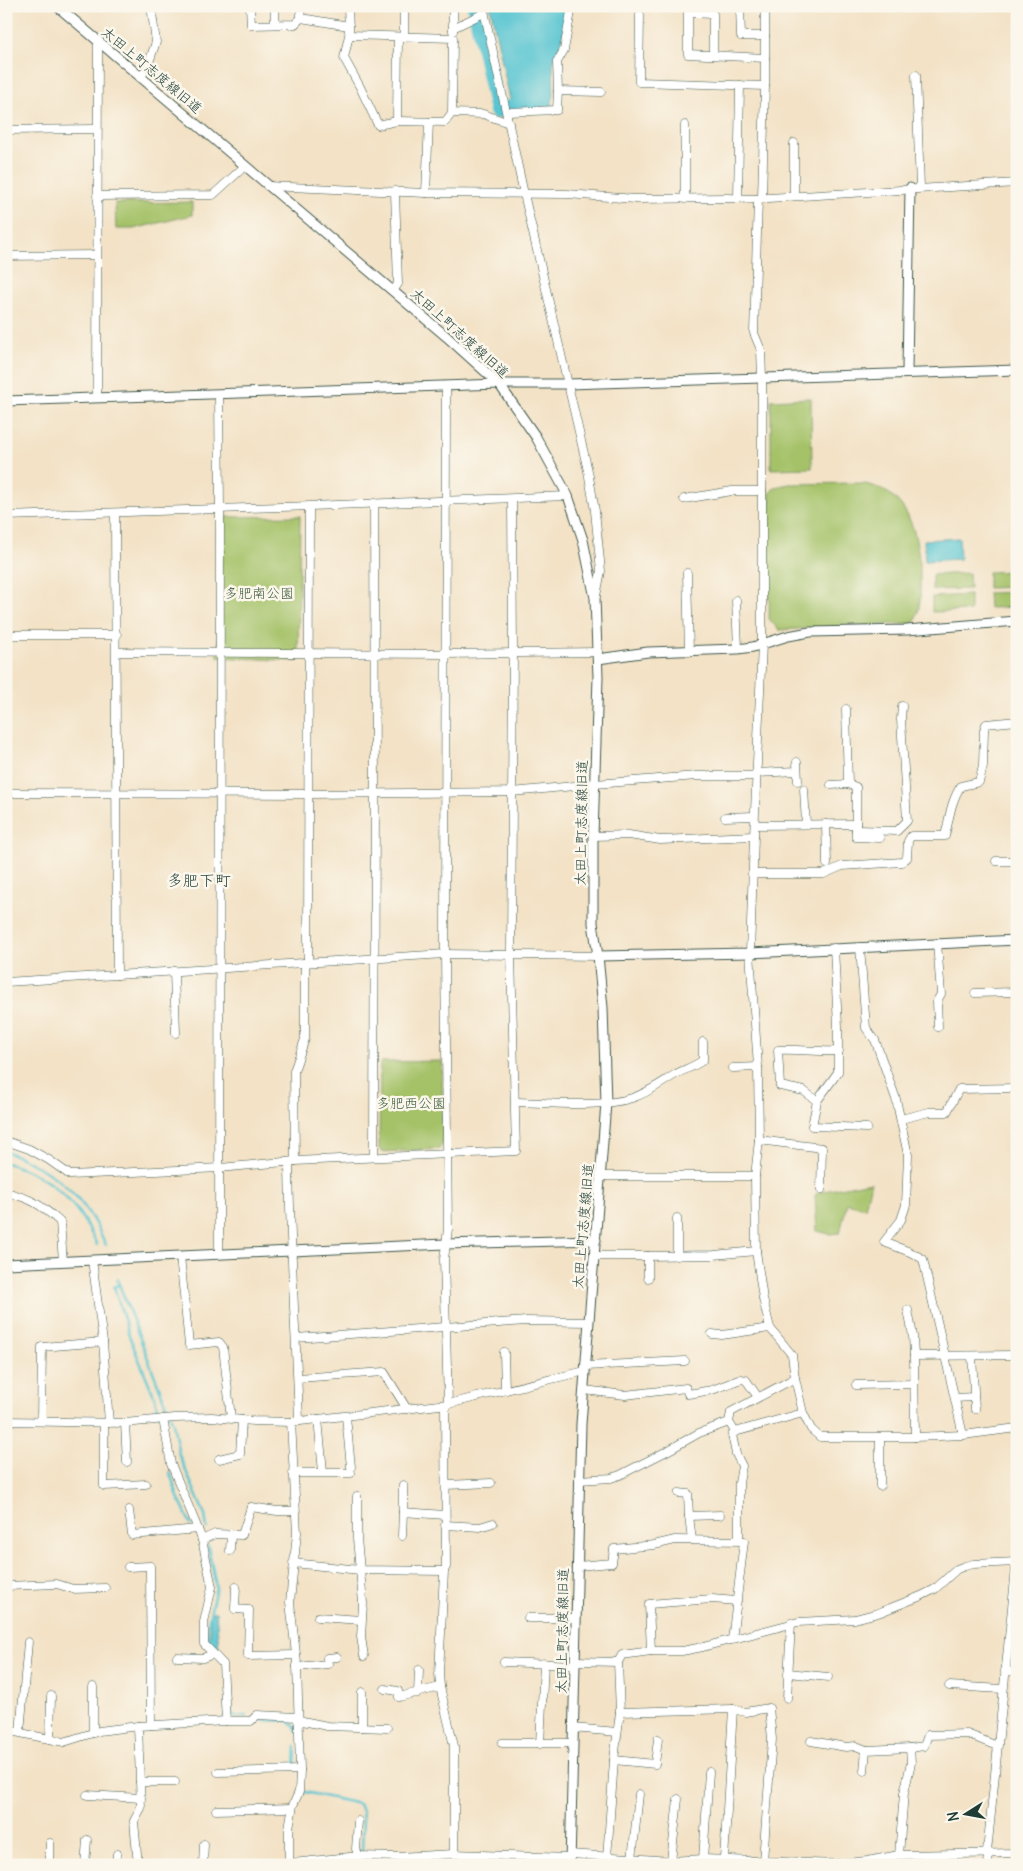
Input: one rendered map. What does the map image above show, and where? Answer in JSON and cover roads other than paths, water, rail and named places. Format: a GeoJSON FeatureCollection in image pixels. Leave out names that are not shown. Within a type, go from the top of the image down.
{"type":"FeatureCollection","features":[{"type":"Feature","properties":{"kind":"street","name":"太田上町志度線旧道"},"geometry":{"type":"LineString","coordinates":[[57,6],[447,337],[499,384],[536,437],[568,496],[583,540],[595,598],[598,656],[593,836],[593,923],[603,1008],[606,1103],[579,1480],[570,1859]]}},
{"type":"Feature","properties":{"kind":"street"},"geometry":{"type":"LineString","coordinates":[[140,78],[148,68],[156,42],[151,6]]}},
{"type":"Feature","properties":{"kind":"street"},"geometry":{"type":"LineString","coordinates":[[250,6],[251,24],[295,24],[301,18],[300,6]]}},
{"type":"Feature","properties":{"kind":"street"},"geometry":{"type":"LineString","coordinates":[[275,6],[275,24]]}},
{"type":"Feature","properties":{"kind":"street"},"geometry":{"type":"LineString","coordinates":[[348,6],[349,35],[344,58],[378,125],[397,121],[445,122],[452,113],[453,6]]}},
{"type":"Feature","properties":{"kind":"street"},"geometry":{"type":"LineString","coordinates":[[397,121],[404,6]]}},
{"type":"Feature","properties":{"kind":"street"},"geometry":{"type":"LineString","coordinates":[[506,110],[557,110],[557,62],[564,50],[572,6]]}},
{"type":"Feature","properties":{"kind":"street"},"geometry":{"type":"LineString","coordinates":[[740,6],[741,36],[765,36]]}},
{"type":"Feature","properties":{"kind":"street"},"geometry":{"type":"LineString","coordinates":[[765,6],[765,86],[754,333],[761,350],[762,377],[762,643],[750,953],[758,1067],[759,1140],[756,1176],[756,1251],[763,1299],[770,1328],[792,1355],[803,1413],[812,1429],[820,1437],[880,1438],[964,1435],[1017,1428]]}},
{"type":"Feature","properties":{"kind":"street"},"geometry":{"type":"LineString","coordinates":[[453,28],[482,12],[588,471],[601,571],[595,598]]}},
{"type":"Feature","properties":{"kind":"street"},"geometry":{"type":"LineString","coordinates":[[713,56],[713,14],[688,13],[688,54],[713,56],[765,58]]}},
{"type":"Feature","properties":{"kind":"street"},"geometry":{"type":"LineString","coordinates":[[640,15],[639,82],[765,86]]}},
{"type":"Feature","properties":{"kind":"street"},"geometry":{"type":"LineString","coordinates":[[301,18],[349,26]]}},
{"type":"Feature","properties":{"kind":"street"},"geometry":{"type":"LineString","coordinates":[[349,35],[453,38]]}},
{"type":"Feature","properties":{"kind":"street"},"geometry":{"type":"LineString","coordinates":[[97,398],[96,129],[98,41]]}},
{"type":"Feature","properties":{"kind":"street"},"geometry":{"type":"LineString","coordinates":[[907,372],[915,188],[916,75]]}},
{"type":"Feature","properties":{"kind":"street"},"geometry":{"type":"LineString","coordinates":[[738,198],[740,85]]}},
{"type":"Feature","properties":{"kind":"street"},"geometry":{"type":"LineString","coordinates":[[558,91],[601,92]]}},
{"type":"Feature","properties":{"kind":"street"},"geometry":{"type":"LineString","coordinates":[[452,113],[483,114],[509,123]]}},
{"type":"Feature","properties":{"kind":"street"},"geometry":{"type":"LineString","coordinates":[[426,193],[429,122]]}},
{"type":"Feature","properties":{"kind":"street"},"geometry":{"type":"LineString","coordinates":[[685,125],[685,199]]}},
{"type":"Feature","properties":{"kind":"street"},"geometry":{"type":"LineString","coordinates":[[6,130],[96,129]]}},
{"type":"Feature","properties":{"kind":"street"},"geometry":{"type":"LineString","coordinates":[[794,143],[794,196]]}},
{"type":"Feature","properties":{"kind":"street"},"geometry":{"type":"LineString","coordinates":[[97,196],[213,195],[245,166]]}},
{"type":"Feature","properties":{"kind":"street"},"geometry":{"type":"LineString","coordinates":[[267,186],[426,193],[567,194],[636,199],[760,199],[1017,183]]}},
{"type":"Feature","properties":{"kind":"street"},"geometry":{"type":"LineString","coordinates":[[393,291],[398,284],[395,191]]}},
{"type":"Feature","properties":{"kind":"street"},"geometry":{"type":"LineString","coordinates":[[6,256],[96,255]]}},
{"type":"Feature","properties":{"kind":"street"},"geometry":{"type":"LineString","coordinates":[[6,401],[499,384],[568,384],[1017,370]]}},
{"type":"Feature","properties":{"kind":"street"},"geometry":{"type":"LineString","coordinates":[[446,386],[447,793],[445,954],[448,1229],[444,1259],[446,1327],[446,1566],[444,1571],[439,1673],[440,1687],[454,1746],[454,1854]]}},
{"type":"Feature","properties":{"kind":"street"},"geometry":{"type":"LineString","coordinates":[[219,394],[219,1254]]}},
{"type":"Feature","properties":{"kind":"street"},"geometry":{"type":"LineString","coordinates":[[684,499],[732,491],[762,491]]}},
{"type":"Feature","properties":{"kind":"street"},"geometry":{"type":"LineString","coordinates":[[6,516],[308,508],[374,503],[568,496]]}},
{"type":"Feature","properties":{"kind":"street"},"geometry":{"type":"LineString","coordinates":[[6,1142],[29,1149],[70,1175],[220,1168],[292,1161],[516,1151],[512,954],[512,499]]}},
{"type":"Feature","properties":{"kind":"street"},"geometry":{"type":"LineString","coordinates":[[374,503],[376,793],[374,1157]]}},
{"type":"Feature","properties":{"kind":"street"},"geometry":{"type":"LineString","coordinates":[[289,1862],[288,1848],[292,1808],[299,1792],[300,1770],[297,1667],[290,1602],[297,1533],[293,1472],[298,1378],[291,1251],[294,1071],[305,1038],[308,794],[308,508]]}},
{"type":"Feature","properties":{"kind":"street"},"geometry":{"type":"LineString","coordinates":[[116,513],[117,975]]}},
{"type":"Feature","properties":{"kind":"street"},"geometry":{"type":"LineString","coordinates":[[687,573],[690,652]]}},
{"type":"Feature","properties":{"kind":"street"},"geometry":{"type":"LineString","coordinates":[[736,600],[738,649]]}},
{"type":"Feature","properties":{"kind":"street"},"geometry":{"type":"LineString","coordinates":[[117,652],[513,653],[598,656],[738,649],[753,647],[788,636],[810,632],[907,630],[1017,621]]}},
{"type":"Feature","properties":{"kind":"street"},"geometry":{"type":"LineString","coordinates":[[6,634],[117,635]]}},
{"type":"Feature","properties":{"kind":"street"},"geometry":{"type":"LineString","coordinates":[[755,825],[826,824],[897,831],[907,821],[901,719],[902,706]]}},
{"type":"Feature","properties":{"kind":"street"},"geometry":{"type":"LineString","coordinates":[[846,709],[848,784]]}},
{"type":"Feature","properties":{"kind":"street"},"geometry":{"type":"LineString","coordinates":[[752,874],[824,874],[842,866],[902,862],[907,858],[908,841],[911,836],[945,836],[952,805],[961,786],[979,782],[983,766],[984,730],[986,724],[1017,721]]}},
{"type":"Feature","properties":{"kind":"street"},"geometry":{"type":"LineString","coordinates":[[797,762],[798,781]]}},
{"type":"Feature","properties":{"kind":"street"},"geometry":{"type":"LineString","coordinates":[[6,792],[308,794],[512,792],[697,776],[756,775],[797,770]]}},
{"type":"Feature","properties":{"kind":"street"},"geometry":{"type":"LineString","coordinates":[[831,785],[848,784],[856,787],[856,837],[880,838]]}},
{"type":"Feature","properties":{"kind":"street"},"geometry":{"type":"LineString","coordinates":[[804,789],[806,824]]}},
{"type":"Feature","properties":{"kind":"street"},"geometry":{"type":"LineString","coordinates":[[725,817],[754,816]]}},
{"type":"Feature","properties":{"kind":"street"},"geometry":{"type":"LineString","coordinates":[[826,824],[827,864]]}},
{"type":"Feature","properties":{"kind":"street"},"geometry":{"type":"LineString","coordinates":[[593,836],[629,835],[660,840],[754,836]]}},
{"type":"Feature","properties":{"kind":"street"},"geometry":{"type":"LineString","coordinates":[[996,861],[1017,861]]}},
{"type":"Feature","properties":{"kind":"street"},"geometry":{"type":"LineString","coordinates":[[6,982],[445,954],[598,956],[750,953],[1017,940]]}},
{"type":"Feature","properties":{"kind":"street"},"geometry":{"type":"LineString","coordinates":[[937,943],[941,994],[938,1001],[938,1026]]}},
{"type":"Feature","properties":{"kind":"street"},"geometry":{"type":"LineString","coordinates":[[860,947],[866,1028],[875,1040],[896,1099],[908,1155],[906,1205],[901,1220],[884,1242],[923,1258],[944,1356],[964,1435]]}},
{"type":"Feature","properties":{"kind":"street"},"geometry":{"type":"LineString","coordinates":[[834,948],[839,1052],[838,1072],[817,1101],[812,1126],[868,1128]]}},
{"type":"Feature","properties":{"kind":"street"},"geometry":{"type":"LineString","coordinates":[[174,971],[176,1032]]}},
{"type":"Feature","properties":{"kind":"street"},"geometry":{"type":"LineString","coordinates":[[975,993],[1017,992]]}},
{"type":"Feature","properties":{"kind":"street"},"geometry":{"type":"LineString","coordinates":[[516,1102],[606,1103],[630,1099],[647,1093],[703,1060],[703,1042]]}},
{"type":"Feature","properties":{"kind":"street"},"geometry":{"type":"LineString","coordinates":[[817,1101],[804,1091],[780,1086],[778,1050],[799,1049],[813,1052],[839,1052]]}},
{"type":"Feature","properties":{"kind":"street"},"geometry":{"type":"LineString","coordinates":[[733,1068],[758,1067]]}},
{"type":"Feature","properties":{"kind":"street"},"geometry":{"type":"LineString","coordinates":[[901,1119],[928,1112],[948,1112],[959,1089],[1017,1088]]}},
{"type":"Feature","properties":{"kind":"street"},"geometry":{"type":"LineString","coordinates":[[759,1140],[822,1148],[821,1190]]}},
{"type":"Feature","properties":{"kind":"street"},"geometry":{"type":"LineString","coordinates":[[601,1176],[756,1176]]}},
{"type":"Feature","properties":{"kind":"street"},"geometry":{"type":"LineString","coordinates":[[6,1192],[41,1204],[60,1222],[63,1261]]}},
{"type":"Feature","properties":{"kind":"street"},"geometry":{"type":"LineString","coordinates":[[677,1218],[677,1256]]}},
{"type":"Feature","properties":{"kind":"street"},"geometry":{"type":"LineString","coordinates":[[6,1264],[446,1244],[596,1240]]}},
{"type":"Feature","properties":{"kind":"street"},"geometry":{"type":"LineString","coordinates":[[595,1256],[714,1255],[756,1251]]}},
{"type":"Feature","properties":{"kind":"street"},"geometry":{"type":"LineString","coordinates":[[180,1256],[189,1345],[219,1342],[223,1347],[231,1418]]}},
{"type":"Feature","properties":{"kind":"street"},"geometry":{"type":"LineString","coordinates":[[648,1256],[648,1278]]}},
{"type":"Feature","properties":{"kind":"street"},"geometry":{"type":"LineString","coordinates":[[92,1260],[103,1342],[107,1423],[104,1486],[146,1484]]}},
{"type":"Feature","properties":{"kind":"street"},"geometry":{"type":"LineString","coordinates":[[908,1310],[913,1336],[915,1437]]}},
{"type":"Feature","properties":{"kind":"street"},"geometry":{"type":"LineString","coordinates":[[296,1338],[526,1321],[589,1322]]}},
{"type":"Feature","properties":{"kind":"street"},"geometry":{"type":"LineString","coordinates":[[712,1334],[722,1335],[770,1328]]}},
{"type":"Feature","properties":{"kind":"street"},"geometry":{"type":"LineString","coordinates":[[40,1421],[42,1347],[103,1342]]}},
{"type":"Feature","properties":{"kind":"street"},"geometry":{"type":"LineString","coordinates":[[504,1352],[505,1390]]}},
{"type":"Feature","properties":{"kind":"street"},"geometry":{"type":"LineString","coordinates":[[914,1356],[1017,1355]]}},
{"type":"Feature","properties":{"kind":"street"},"geometry":{"type":"LineString","coordinates":[[972,1356],[975,1409]]}},
{"type":"Feature","properties":{"kind":"street"},"geometry":{"type":"LineString","coordinates":[[6,1421],[125,1423],[212,1416],[242,1420],[295,1421],[318,1419],[446,1404],[586,1369],[685,1361]]}},
{"type":"Feature","properties":{"kind":"street"},"geometry":{"type":"LineString","coordinates":[[298,1378],[384,1372],[407,1409]]}},
{"type":"Feature","properties":{"kind":"street"},"geometry":{"type":"LineString","coordinates":[[735,1432],[729,1422],[731,1412],[795,1378]]}},
{"type":"Feature","properties":{"kind":"street"},"geometry":{"type":"LineString","coordinates":[[584,1390],[625,1395],[686,1388],[688,1394],[712,1390],[741,1379],[746,1380],[758,1398]]}},
{"type":"Feature","properties":{"kind":"street"},"geometry":{"type":"LineString","coordinates":[[856,1385],[914,1384]]}},
{"type":"Feature","properties":{"kind":"street"},"geometry":{"type":"LineString","coordinates":[[954,1398],[974,1397]]}},
{"type":"Feature","properties":{"kind":"street"},"geometry":{"type":"LineString","coordinates":[[739,1540],[739,1484],[742,1466],[732,1435],[735,1432],[803,1413]]}},
{"type":"Feature","properties":{"kind":"street"},"geometry":{"type":"LineString","coordinates":[[293,1472],[351,1470],[346,1416]]}},
{"type":"Feature","properties":{"kind":"street"},"geometry":{"type":"LineString","coordinates":[[168,1419],[171,1464],[202,1540],[212,1588],[204,1622],[204,1644],[223,1664],[226,1721]]}},
{"type":"Feature","properties":{"kind":"street"},"geometry":{"type":"LineString","coordinates":[[318,1419],[323,1472]]}},
{"type":"Feature","properties":{"kind":"street"},"geometry":{"type":"LineString","coordinates":[[220,1459],[240,1454],[242,1420]]}},
{"type":"Feature","properties":{"kind":"street"},"geometry":{"type":"LineString","coordinates":[[579,1480],[611,1478],[699,1433],[729,1422]]}},
{"type":"Feature","properties":{"kind":"street"},"geometry":{"type":"LineString","coordinates":[[125,1423],[127,1462]]}},
{"type":"Feature","properties":{"kind":"street"},"geometry":{"type":"LineString","coordinates":[[880,1438],[880,1486]]}},
{"type":"Feature","properties":{"kind":"street"},"geometry":{"type":"LineString","coordinates":[[446,1485],[491,1483]]}},
{"type":"Feature","properties":{"kind":"street"},"geometry":{"type":"LineString","coordinates":[[402,1536],[403,1485]]}},
{"type":"Feature","properties":{"kind":"street"},"geometry":{"type":"LineString","coordinates":[[679,1493],[688,1494],[688,1516],[692,1540]]}},
{"type":"Feature","properties":{"kind":"street"},"geometry":{"type":"LineString","coordinates":[[357,1496],[357,1539],[363,1603],[361,1637],[364,1656]]}},
{"type":"Feature","properties":{"kind":"street"},"geometry":{"type":"LineString","coordinates":[[202,1540],[215,1534],[242,1535],[252,1507],[277,1511],[295,1511]]}},
{"type":"Feature","properties":{"kind":"street"},"geometry":{"type":"LineString","coordinates":[[129,1510],[132,1536],[198,1529]]}},
{"type":"Feature","properties":{"kind":"street"},"geometry":{"type":"LineString","coordinates":[[403,1512],[445,1515]]}},
{"type":"Feature","properties":{"kind":"street"},"geometry":{"type":"LineString","coordinates":[[688,1516],[720,1515]]}},
{"type":"Feature","properties":{"kind":"street"},"geometry":{"type":"LineString","coordinates":[[445,1525],[480,1527],[493,1523]]}},
{"type":"Feature","properties":{"kind":"street"},"geometry":{"type":"LineString","coordinates":[[230,1551],[231,1534]]}},
{"type":"Feature","properties":{"kind":"street"},"geometry":{"type":"LineString","coordinates":[[577,1566],[612,1563],[614,1549],[692,1540],[744,1540],[732,1640]]}},
{"type":"Feature","properties":{"kind":"street"},"geometry":{"type":"LineString","coordinates":[[608,1858],[614,1760],[620,1712],[618,1662],[622,1655],[651,1651],[682,1651],[732,1640],[791,1623],[855,1620],[921,1596],[934,1589],[957,1569],[965,1566],[1017,1561],[987,1852],[989,1865]]}},
{"type":"Feature","properties":{"kind":"street"},"geometry":{"type":"LineString","coordinates":[[293,1562],[360,1570],[444,1571]]}},
{"type":"Feature","properties":{"kind":"street"},"geometry":{"type":"LineString","coordinates":[[128,1567],[150,1566],[152,1725]]}},
{"type":"Feature","properties":{"kind":"street"},"geometry":{"type":"LineString","coordinates":[[6,1586],[57,1584],[73,1589],[105,1588]]}},
{"type":"Feature","properties":{"kind":"street"},"geometry":{"type":"LineString","coordinates":[[236,1587],[235,1609],[249,1610],[248,1656],[296,1655]]}},
{"type":"Feature","properties":{"kind":"street"},"geometry":{"type":"LineString","coordinates":[[651,1651],[649,1604],[712,1598],[737,1602]]}},
{"type":"Feature","properties":{"kind":"street"},"geometry":{"type":"LineString","coordinates":[[318,1617],[361,1620]]}},
{"type":"Feature","properties":{"kind":"street"},"geometry":{"type":"LineString","coordinates":[[528,1618],[576,1618]]}},
{"type":"Feature","properties":{"kind":"street"},"geometry":{"type":"LineString","coordinates":[[787,1698],[791,1623]]}},
{"type":"Feature","properties":{"kind":"street"},"geometry":{"type":"LineString","coordinates":[[20,1732],[28,1642]]}},
{"type":"Feature","properties":{"kind":"street"},"geometry":{"type":"LineString","coordinates":[[177,1658],[203,1658],[213,1654]]}},
{"type":"Feature","properties":{"kind":"street"},"geometry":{"type":"LineString","coordinates":[[297,1667],[328,1664],[328,1658],[337,1657]]}},
{"type":"Feature","properties":{"kind":"street"},"geometry":{"type":"LineString","coordinates":[[504,1662],[618,1662]]}},
{"type":"Feature","properties":{"kind":"street"},"geometry":{"type":"LineString","coordinates":[[540,1744],[544,1663]]}},
{"type":"Feature","properties":{"kind":"street"},"geometry":{"type":"LineString","coordinates":[[418,1670],[418,1692]]}},
{"type":"Feature","properties":{"kind":"street"},"geometry":{"type":"LineString","coordinates":[[1005,1671],[1017,1672]]}},
{"type":"Feature","properties":{"kind":"street"},"geometry":{"type":"LineString","coordinates":[[788,1673],[828,1677]]}},
{"type":"Feature","properties":{"kind":"street"},"geometry":{"type":"LineString","coordinates":[[949,1686],[1003,1689]]}},
{"type":"Feature","properties":{"kind":"street"},"geometry":{"type":"LineString","coordinates":[[92,1734],[93,1687]]}},
{"type":"Feature","properties":{"kind":"street"},"geometry":{"type":"LineString","coordinates":[[385,1689],[398,1691],[399,1697],[440,1687]]}},
{"type":"Feature","properties":{"kind":"street"},"geometry":{"type":"LineString","coordinates":[[362,1692],[362,1727]]}},
{"type":"Feature","properties":{"kind":"street"},"geometry":{"type":"LineString","coordinates":[[50,1739],[52,1696]]}},
{"type":"Feature","properties":{"kind":"street"},"geometry":{"type":"LineString","coordinates":[[620,1712],[733,1709],[744,1712],[769,1708],[772,1739],[764,1861]]}},
{"type":"Feature","properties":{"kind":"street"},"geometry":{"type":"LineString","coordinates":[[724,1860],[733,1709]]}},
{"type":"Feature","properties":{"kind":"street"},"geometry":{"type":"LineString","coordinates":[[6,1730],[64,1742],[117,1728],[226,1721],[251,1722],[257,1715],[298,1718],[327,1726],[387,1728]]}},
{"type":"Feature","properties":{"kind":"street"},"geometry":{"type":"LineString","coordinates":[[138,1726],[141,1808],[134,1821],[138,1865]]}},
{"type":"Feature","properties":{"kind":"street"},"geometry":{"type":"LineString","coordinates":[[573,1728],[617,1732]]}},
{"type":"Feature","properties":{"kind":"street"},"geometry":{"type":"LineString","coordinates":[[811,1741],[846,1747],[856,1746],[866,1750],[924,1746],[928,1735],[967,1734],[997,1746]]}},
{"type":"Feature","properties":{"kind":"street"},"geometry":{"type":"LineString","coordinates":[[614,1760],[655,1764],[658,1739]]}},
{"type":"Feature","properties":{"kind":"street"},"geometry":{"type":"LineString","coordinates":[[502,1743],[573,1744]]}},
{"type":"Feature","properties":{"kind":"street"},"geometry":{"type":"LineString","coordinates":[[899,1855],[904,1793],[911,1763],[910,1748]]}},
{"type":"Feature","properties":{"kind":"street"},"geometry":{"type":"LineString","coordinates":[[864,1771],[866,1750]]}},
{"type":"Feature","properties":{"kind":"street"},"geometry":{"type":"LineString","coordinates":[[218,1772],[300,1770]]}},
{"type":"Feature","properties":{"kind":"street"},"geometry":{"type":"LineString","coordinates":[[703,1859],[709,1772]]}},
{"type":"Feature","properties":{"kind":"street"},"geometry":{"type":"LineString","coordinates":[[140,1782],[175,1782]]}},
{"type":"Feature","properties":{"kind":"street"},"geometry":{"type":"LineString","coordinates":[[632,1859],[639,1794]]}},
{"type":"Feature","properties":{"kind":"street"},"geometry":{"type":"LineString","coordinates":[[87,1795],[141,1798]]}},
{"type":"Feature","properties":{"kind":"street"},"geometry":{"type":"LineString","coordinates":[[671,1861],[678,1799]]}},
{"type":"Feature","properties":{"kind":"street"},"geometry":{"type":"LineString","coordinates":[[216,1810],[292,1808]]}},
{"type":"Feature","properties":{"kind":"street"},"geometry":{"type":"LineString","coordinates":[[358,1821],[356,1849],[359,1856]]}},
{"type":"Feature","properties":{"kind":"street"},"geometry":{"type":"LineString","coordinates":[[85,1865],[87,1840]]}},
{"type":"Feature","properties":{"kind":"street"},"geometry":{"type":"LineString","coordinates":[[50,1843],[50,1865]]}},
{"type":"Feature","properties":{"kind":"street"},"geometry":{"type":"LineString","coordinates":[[203,1865],[204,1844]]}},
{"type":"Feature","properties":{"kind":"street"},"geometry":{"type":"LineString","coordinates":[[274,1865],[359,1856],[398,1857],[454,1854],[513,1861],[608,1858],[680,1862],[703,1859],[712,1862],[724,1860],[837,1864],[888,1861],[899,1855],[1017,1852]]}},
{"type":"Feature","properties":{"kind":"street"},"geometry":{"type":"LineString","coordinates":[[116,1865],[117,1854]]}},
{"type":"Feature","properties":{"kind":"water"},"geometry":{"type":"Polygon","coordinates":[[[490,6],[569,6],[561,45],[553,65],[554,95],[551,106],[535,109],[512,109],[490,6]]]}},
{"type":"Feature","properties":{"kind":"water"},"geometry":{"type":"Polygon","coordinates":[[[959,538],[960,559],[925,561],[924,540],[959,538]]]}},
{"type":"Feature","properties":{"kind":"water"},"geometry":{"type":"Polygon","coordinates":[[[212,1612],[216,1612],[219,1648],[214,1648],[210,1644],[210,1617],[212,1612]]]}},
{"type":"Feature","properties":{"kind":"waterway"},"geometry":{"type":"LineString","coordinates":[[475,6],[497,111],[514,107]]}},
{"type":"Feature","properties":{"kind":"waterway"},"geometry":{"type":"LineString","coordinates":[[6,1152],[44,1170],[67,1187],[85,1207],[106,1245]]}},
{"type":"Feature","properties":{"kind":"waterway"},"geometry":{"type":"LineString","coordinates":[[6,1163],[37,1175],[62,1193],[81,1216],[97,1245]]}},
{"type":"Feature","properties":{"kind":"waterway"},"geometry":{"type":"LineString","coordinates":[[117,1279],[173,1423],[179,1455],[205,1515],[207,1529]]}},
{"type":"Feature","properties":{"kind":"waterway"},"geometry":{"type":"LineString","coordinates":[[119,1285],[114,1287],[130,1338],[155,1398],[159,1415]]}},
{"type":"Feature","properties":{"kind":"waterway"},"geometry":{"type":"LineString","coordinates":[[170,1473],[178,1497],[191,1525]]}},
{"type":"Feature","properties":{"kind":"waterway"},"geometry":{"type":"LineString","coordinates":[[208,1546],[216,1587],[207,1628],[209,1645]]}},
{"type":"Feature","properties":{"kind":"waterway"},"geometry":{"type":"LineString","coordinates":[[229,1706],[232,1714],[237,1717],[246,1716]]}},
{"type":"Feature","properties":{"kind":"waterway"},"geometry":{"type":"LineString","coordinates":[[262,1720],[289,1721],[296,1730]]}},
{"type":"Feature","properties":{"kind":"waterway"},"geometry":{"type":"LineString","coordinates":[[295,1767],[296,1746]]}},
{"type":"Feature","properties":{"kind":"waterway"},"geometry":{"type":"LineString","coordinates":[[305,1792],[359,1804],[363,1817],[362,1853]]}},
{"type":"Feature","properties":{"kind":"district","name":"多肥下町"},"geometry":{"type":"Point","coordinates":[199,880]}},
{"type":"Feature","properties":{"kind":"park label","name":"多肥南公園"},"geometry":{"type":"Point","coordinates":[259,593]}},
{"type":"Feature","properties":{"kind":"park label","name":"多肥西公園"},"geometry":{"type":"Point","coordinates":[411,1103]}}]}
